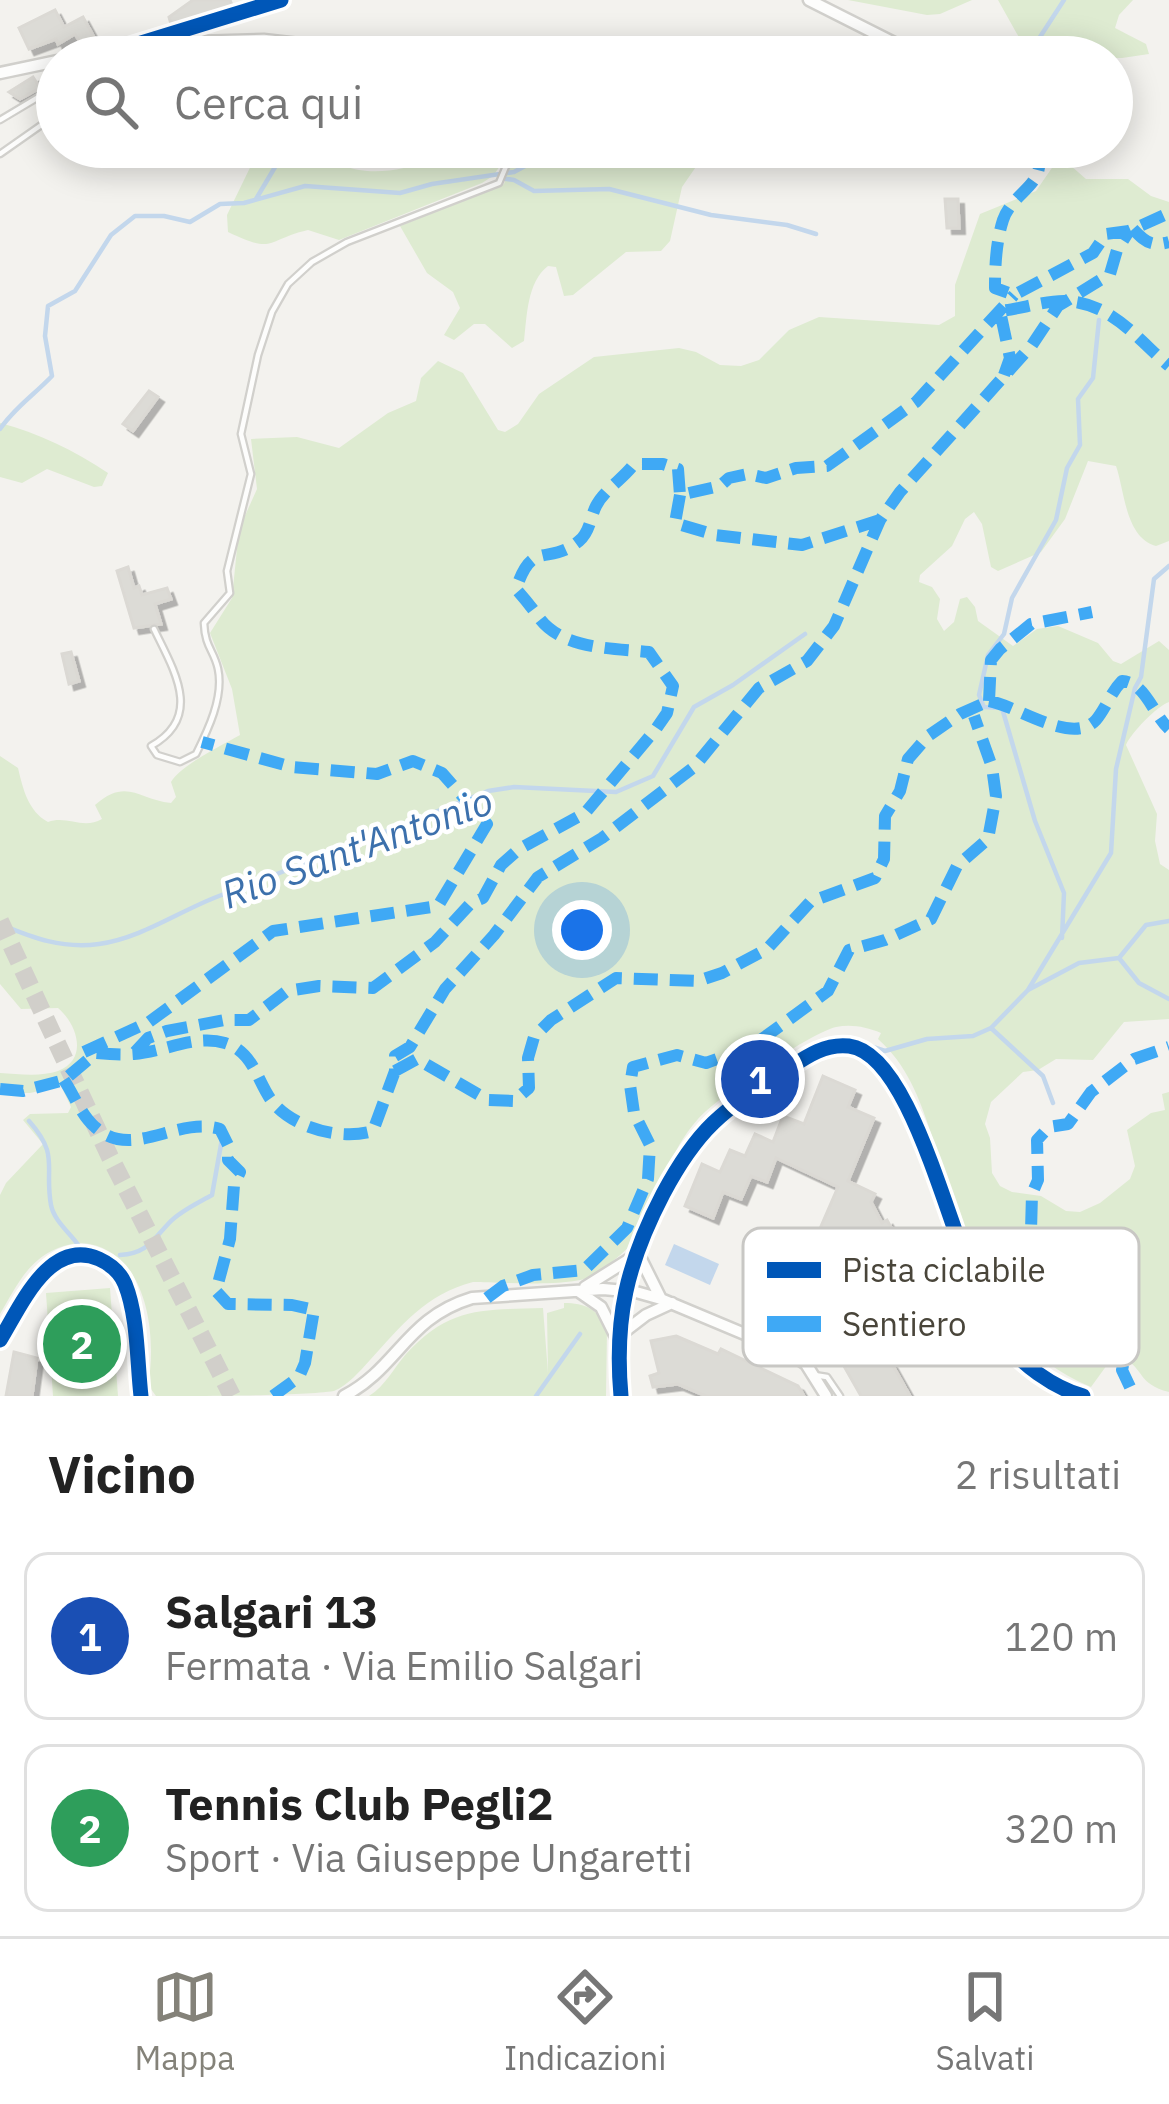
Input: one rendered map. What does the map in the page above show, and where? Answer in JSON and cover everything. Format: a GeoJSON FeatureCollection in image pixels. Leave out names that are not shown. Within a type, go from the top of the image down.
{"type":"FeatureCollection","features":[{"type":"Feature","properties":{"kind":"street"},"geometry":{"type":"LineString","coordinates":[[161,36],[281,0]]}},
{"type":"Feature","properties":{"kind":"street"},"geometry":{"type":"LineString","coordinates":[[809,0],[880,36]]}},
{"type":"Feature","properties":{"kind":"street"},"geometry":{"type":"LineString","coordinates":[[0,73],[36,65]]}},
{"type":"Feature","properties":{"kind":"street"},"geometry":{"type":"LineString","coordinates":[[621,1396],[616,1338],[624,1290],[655,1210],[681,1160],[703,1129],[728,1108],[819,1049],[850,1046],[872,1056],[901,1088],[953,1228]]}},
{"type":"Feature","properties":{"kind":"street"},"geometry":{"type":"LineString","coordinates":[[577,1291],[638,1253]]}},
{"type":"Feature","properties":{"kind":"street"},"geometry":{"type":"LineString","coordinates":[[638,1253],[666,1301]]}},
{"type":"Feature","properties":{"kind":"street"},"geometry":{"type":"LineString","coordinates":[[0,1340],[50,1266],[64,1258],[89,1255],[110,1264],[123,1280],[142,1396]]}},
{"type":"Feature","properties":{"kind":"street"},"geometry":{"type":"LineString","coordinates":[[344,1396],[378,1372],[434,1313],[472,1298],[624,1290],[666,1301],[743,1333]]}},
{"type":"Feature","properties":{"kind":"street"},"geometry":{"type":"LineString","coordinates":[[577,1291],[601,1307],[616,1338]]}},
{"type":"Feature","properties":{"kind":"street"},"geometry":{"type":"LineString","coordinates":[[616,1338],[666,1301]]}},
{"type":"Feature","properties":{"kind":"street"},"geometry":{"type":"LineString","coordinates":[[807,1366],[826,1396]]}},
{"type":"Feature","properties":{"kind":"street"},"geometry":{"type":"LineString","coordinates":[[1028,1366],[1083,1396]]}},
{"type":"Feature","properties":{"kind":"lane"},"geometry":{"type":"LineString","coordinates":[[0,120],[36,99]]}},
{"type":"Feature","properties":{"kind":"lane"},"geometry":{"type":"LineString","coordinates":[[0,154],[36,129]]}},
{"type":"Feature","properties":{"kind":"lane"},"geometry":{"type":"LineString","coordinates":[[154,629],[179,688],[182,718],[172,734],[151,746],[157,755],[180,762],[196,754],[216,700],[218,670],[204,643],[204,623],[230,593],[227,571],[251,474],[241,434],[272,312],[289,284],[312,262],[347,242],[499,183],[505,168]]}},
{"type":"Feature","properties":{"kind":"lane"},"geometry":{"type":"LineString","coordinates":[[814,1375],[827,1377],[840,1396]]}},
{"type":"Feature","properties":{"kind":"green space"},"geometry":{"type":"Polygon","coordinates":[[[848,0],[972,0],[927,15],[848,0]]]}},
{"type":"Feature","properties":{"kind":"green space"},"geometry":{"type":"Polygon","coordinates":[[[998,0],[1133,0],[1119,15],[1115,28],[1130,36],[1018,36],[998,0]]]}},
{"type":"Feature","properties":{"kind":"green space"},"geometry":{"type":"Polygon","coordinates":[[[1133,37],[1146,44],[1149,54],[1133,56],[1133,37]]]}},
{"type":"Feature","properties":{"kind":"green space"},"geometry":{"type":"Polygon","coordinates":[[[250,168],[499,168],[482,183],[339,240],[308,230],[263,244],[228,232],[227,215],[250,168]]]}},
{"type":"Feature","properties":{"kind":"green space"},"geometry":{"type":"Polygon","coordinates":[[[510,168],[695,168],[682,187],[670,241],[661,251],[626,252],[573,295],[564,296],[556,267],[548,266],[532,290],[524,341],[512,348],[485,324],[474,324],[454,340],[444,335],[460,308],[453,292],[427,273],[400,226],[504,184],[510,168]]]}},
{"type":"Feature","properties":{"kind":"green space"},"geometry":{"type":"Polygon","coordinates":[[[1052,168],[1073,168],[1086,179],[1128,179],[1169,202],[1169,541],[1156,546],[1146,541],[1132,524],[1116,466],[1088,461],[1065,519],[1041,552],[998,571],[991,567],[982,524],[974,512],[965,519],[952,546],[920,575],[919,582],[932,587],[940,599],[937,619],[944,631],[954,622],[960,599],[967,597],[978,621],[1013,646],[1037,629],[1058,626],[1098,643],[1121,664],[1159,641],[1169,650],[1169,702],[1145,720],[1126,745],[1157,814],[1155,841],[1160,864],[1169,870],[1169,1019],[1124,1022],[1093,1060],[1056,1059],[1038,1070],[1023,1072],[991,1102],[985,1124],[992,1173],[1000,1186],[1080,1212],[1130,1179],[1135,1166],[1127,1130],[1151,1113],[1165,1110],[1162,1094],[1169,1092],[1169,1392],[1151,1385],[1134,1366],[1139,1366],[1139,1228],[962,1228],[911,1082],[878,1039],[881,1033],[853,1026],[836,1027],[806,1041],[698,1119],[672,1159],[635,1239],[600,1272],[559,1283],[473,1282],[456,1287],[416,1313],[354,1377],[334,1391],[156,1396],[148,1385],[149,1322],[136,1281],[109,1251],[89,1244],[62,1247],[38,1260],[0,1314],[0,1195],[43,1144],[23,1120],[30,1114],[68,1113],[71,1107],[61,1086],[0,1093],[0,1073],[58,1071],[74,1058],[77,1041],[58,1008],[21,1009],[0,984],[0,756],[18,768],[27,799],[41,817],[48,822],[88,823],[102,819],[95,805],[116,792],[171,803],[176,797],[171,782],[183,769],[240,735],[232,689],[210,633],[232,598],[239,529],[257,489],[251,439],[297,437],[339,448],[388,413],[416,401],[421,378],[438,361],[463,373],[498,430],[505,432],[518,424],[539,394],[594,357],[679,348],[720,365],[741,366],[759,360],[789,330],[819,317],[939,325],[955,316],[955,285],[980,214],[1036,191],[1052,168]]]}},
{"type":"Feature","properties":{"kind":"green space"},"geometry":{"type":"Polygon","coordinates":[[[0,423],[42,437],[108,473],[102,486],[47,469],[22,483],[0,477],[0,423]]]}},
{"type":"Feature","properties":{"kind":"green space"},"geometry":{"type":"Polygon","coordinates":[[[110,1288],[118,1396],[53,1396],[46,1293],[110,1288]]]}},
{"type":"Feature","properties":{"kind":"green space"},"geometry":{"type":"Polygon","coordinates":[[[564,1303],[590,1308],[607,1329],[606,1396],[369,1396],[422,1338],[453,1319],[484,1311],[543,1308],[548,1373],[547,1313],[564,1308],[564,1303]]]}},
{"type":"Feature","properties":{"kind":"green space"},"geometry":{"type":"Polygon","coordinates":[[[1053,1366],[1106,1366],[1091,1387],[1053,1366]]]}},
{"type":"Feature","properties":{"kind":"water"},"geometry":{"type":"Polygon","coordinates":[[[674,1244],[719,1264],[710,1285],[665,1265],[674,1244]]]}},
{"type":"Feature","properties":{"kind":"building"},"geometry":{"type":"Polygon","coordinates":[[[193,0],[230,0],[232,5],[171,24],[169,17],[193,0]]]}},
{"type":"Feature","properties":{"kind":"building"},"geometry":{"type":"Polygon","coordinates":[[[55,10],[64,27],[83,17],[93,36],[36,36],[36,46],[29,49],[19,28],[55,10]]]}},
{"type":"Feature","properties":{"kind":"building"},"geometry":{"type":"Polygon","coordinates":[[[33,77],[36,82],[36,90],[20,99],[9,92],[33,77]]]}},
{"type":"Feature","properties":{"kind":"building"},"geometry":{"type":"Polygon","coordinates":[[[945,199],[958,199],[959,228],[947,228],[945,199]]]}},
{"type":"Feature","properties":{"kind":"building"},"geometry":{"type":"Polygon","coordinates":[[[149,391],[158,397],[133,431],[123,424],[149,391]]]}},
{"type":"Feature","properties":{"kind":"building"},"geometry":{"type":"Polygon","coordinates":[[[128,567],[134,588],[139,586],[142,595],[167,588],[171,599],[155,604],[161,624],[134,628],[117,571],[128,567]]]}},
{"type":"Feature","properties":{"kind":"building"},"geometry":{"type":"Polygon","coordinates":[[[71,652],[79,681],[69,684],[62,654],[71,652]]]}},
{"type":"Feature","properties":{"kind":"building"},"geometry":{"type":"Polygon","coordinates":[[[823,1076],[855,1090],[848,1107],[874,1118],[848,1181],[875,1194],[871,1202],[882,1223],[887,1220],[891,1228],[820,1228],[838,1187],[776,1158],[767,1182],[751,1176],[741,1199],[723,1192],[713,1218],[685,1206],[702,1164],[720,1172],[730,1150],[745,1156],[755,1134],[773,1142],[783,1116],[804,1124],[823,1076]]]}},
{"type":"Feature","properties":{"kind":"building"},"geometry":{"type":"Polygon","coordinates":[[[676,1336],[718,1354],[721,1349],[743,1360],[743,1366],[756,1366],[798,1386],[804,1396],[706,1396],[678,1384],[653,1387],[650,1376],[659,1373],[651,1341],[676,1336]]]}},
{"type":"Feature","properties":{"kind":"building"},"geometry":{"type":"Polygon","coordinates":[[[14,1352],[37,1358],[32,1396],[6,1396],[14,1352]]]}},
{"type":"Feature","properties":{"kind":"building"},"geometry":{"type":"Polygon","coordinates":[[[844,1366],[893,1366],[910,1396],[861,1396],[844,1366]]]}},
{"type":"Feature","properties":{"kind":"waterway"},"geometry":{"type":"LineString","coordinates":[[1041,36],[1064,0]]}},
{"type":"Feature","properties":{"kind":"waterway"},"geometry":{"type":"LineString","coordinates":[[256,199],[274,168]]}},
{"type":"Feature","properties":{"kind":"waterway"},"geometry":{"type":"LineString","coordinates":[[0,429],[52,376],[45,336],[48,306],[75,291],[111,235],[135,216],[190,222],[220,204],[244,203],[305,186],[400,193],[521,168]]}},
{"type":"Feature","properties":{"kind":"waterway"},"geometry":{"type":"LineString","coordinates":[[500,178],[534,191],[609,189],[711,215],[787,225],[816,234]]}},
{"type":"Feature","properties":{"kind":"waterway"},"geometry":{"type":"LineString","coordinates":[[1062,938],[1064,893],[1035,821],[1002,708],[984,707],[979,695],[988,655],[1004,634],[1012,598],[1056,520],[1067,468],[1080,445],[1078,399],[1093,378],[1099,320]]}},
{"type":"Feature","properties":{"kind":"waterway"},"geometry":{"type":"LineString","coordinates":[[1028,990],[1111,853],[1116,769],[1141,677],[1154,579],[1169,566]]}},
{"type":"Feature","properties":{"kind":"waterway","name":"Rio Sant'Antonio"},"geometry":{"type":"LineString","coordinates":[[0,924],[60,944],[115,941],[488,791],[514,787],[616,792],[653,776],[694,707],[805,634]]}},
{"type":"Feature","properties":{"kind":"waterway"},"geometry":{"type":"LineString","coordinates":[[873,1047],[885,1051],[927,1039],[973,1036],[991,1028],[1028,990],[1079,963],[1119,958],[1146,925],[1169,921]]}},
{"type":"Feature","properties":{"kind":"waterway"},"geometry":{"type":"LineString","coordinates":[[1119,958],[1139,983],[1169,999]]}},
{"type":"Feature","properties":{"kind":"waterway"},"geometry":{"type":"LineString","coordinates":[[991,1028],[1043,1076],[1053,1103]]}},
{"type":"Feature","properties":{"kind":"waterway"},"geometry":{"type":"LineString","coordinates":[[29,1121],[48,1153],[53,1211],[79,1246]]}},
{"type":"Feature","properties":{"kind":"waterway"},"geometry":{"type":"LineString","coordinates":[[120,1255],[143,1249],[178,1215],[212,1195],[222,1139]]}},
{"type":"Feature","properties":{"kind":"waterway"},"geometry":{"type":"LineString","coordinates":[[536,1396],[580,1334]]}},
{"type":"Feature","properties":{"kind":"tunnel"},"geometry":{"type":"LineString","coordinates":[[0,921],[110,1157],[232,1396]]}},
{"type":"Feature","properties":{"kind":"marked path"},"geometry":{"type":"LineString","coordinates":[[1039,168],[1008,210],[999,237],[995,288],[1014,295],[1093,253],[1106,234],[1129,231],[1169,213]]}},
{"type":"Feature","properties":{"kind":"marked path"},"geometry":{"type":"LineString","coordinates":[[1133,229],[1149,242],[1169,242]]}},
{"type":"Feature","properties":{"kind":"marked path"},"geometry":{"type":"LineString","coordinates":[[0,1089],[23,1091],[64,1080],[96,1053],[145,1053],[214,1041],[244,1054],[270,1099],[298,1122],[336,1133],[373,1131],[395,1071],[395,1056],[410,1047],[445,989],[538,877],[602,838],[694,767],[759,688],[807,661],[834,626],[880,520],[900,492],[1032,345],[1058,306],[1110,274],[1129,231]]}},
{"type":"Feature","properties":{"kind":"marked path"},"geometry":{"type":"LineString","coordinates":[[135,1052],[148,1038],[167,1031],[249,1020],[287,991],[319,986],[373,988],[435,942],[471,903],[483,898],[501,865],[519,849],[585,813],[656,729],[667,713],[673,686],[649,652],[590,646],[562,637],[516,589],[535,558],[568,548],[583,537],[599,500],[634,464],[678,469],[680,495],[748,474],[766,478],[796,468],[827,466],[916,402],[1014,295]]}},
{"type":"Feature","properties":{"kind":"marked path"},"geometry":{"type":"LineString","coordinates":[[1004,375],[1010,358],[1000,311],[1059,301],[1083,304],[1111,316],[1169,366]]}},
{"type":"Feature","properties":{"kind":"marked path"},"geometry":{"type":"LineString","coordinates":[[680,495],[675,523],[715,535],[802,545],[880,520]]}},
{"type":"Feature","properties":{"kind":"marked path"},"geometry":{"type":"LineString","coordinates":[[989,701],[991,660],[1000,649],[1031,624],[1092,612]]}},
{"type":"Feature","properties":{"kind":"marked path"},"geometry":{"type":"LineString","coordinates":[[989,701],[1073,729],[1096,720],[1122,681],[1143,693],[1169,729]]}},
{"type":"Feature","properties":{"kind":"marked path"},"geometry":{"type":"LineString","coordinates":[[395,1071],[417,1059],[488,1100],[514,1101],[529,1088],[528,1058],[534,1037],[551,1020],[616,978],[698,981],[767,949],[810,902],[875,878],[884,859],[885,816],[900,791],[908,759],[928,736],[989,701]]}},
{"type":"Feature","properties":{"kind":"marked path"},"geometry":{"type":"LineString","coordinates":[[487,1298],[533,1275],[584,1270],[627,1228],[648,1179],[650,1145],[634,1113],[633,1067],[677,1055],[706,1063],[751,1047],[828,991],[849,950],[931,919],[957,866],[988,839],[996,796],[992,767],[974,716]]}},
{"type":"Feature","properties":{"kind":"marked path"},"geometry":{"type":"LineString","coordinates":[[84,1052],[149,1022],[273,931],[438,906],[487,824],[442,773],[413,761],[377,774],[292,767],[202,742]]}},
{"type":"Feature","properties":{"kind":"marked path"},"geometry":{"type":"LineString","coordinates":[[1031,1228],[1032,1194],[1038,1180],[1037,1140],[1049,1127],[1068,1124],[1091,1092],[1134,1059],[1169,1047]]}},
{"type":"Feature","properties":{"kind":"marked path"},"geometry":{"type":"LineString","coordinates":[[64,1080],[86,1117],[109,1136],[124,1140],[187,1128],[220,1129],[228,1145],[228,1160],[240,1172],[216,1291],[228,1304],[314,1310],[299,1377],[273,1396]]}},
{"type":"Feature","properties":{"kind":"marked path"},"geometry":{"type":"LineString","coordinates":[[1123,1366],[1130,1387]]}},
{"type":"Feature","properties":{"kind":"cycle path"},"geometry":{"type":"LineString","coordinates":[[164,36],[281,0]]}},
{"type":"Feature","properties":{"kind":"cycle path"},"geometry":{"type":"LineString","coordinates":[[621,1396],[620,1341],[626,1292],[640,1244],[676,1171],[727,1110],[806,1057],[822,1049],[849,1046],[874,1059],[897,1087],[917,1127],[954,1228]]}},
{"type":"Feature","properties":{"kind":"cycle path"},"geometry":{"type":"LineString","coordinates":[[0,1340],[38,1279],[51,1267],[81,1255],[99,1259],[117,1272],[129,1297],[141,1396]]}},
{"type":"Feature","properties":{"kind":"cycle path"},"geometry":{"type":"LineString","coordinates":[[1029,1366],[1083,1396]]}},
{"type":"Feature","properties":{"kind":"place","name":"Salgari 13"},"geometry":{"type":"Point","coordinates":[760,1079]}},
{"type":"Feature","properties":{"kind":"place","name":"Tennis Club Pegli2"},"geometry":{"type":"Point","coordinates":[82,1344]}}]}
